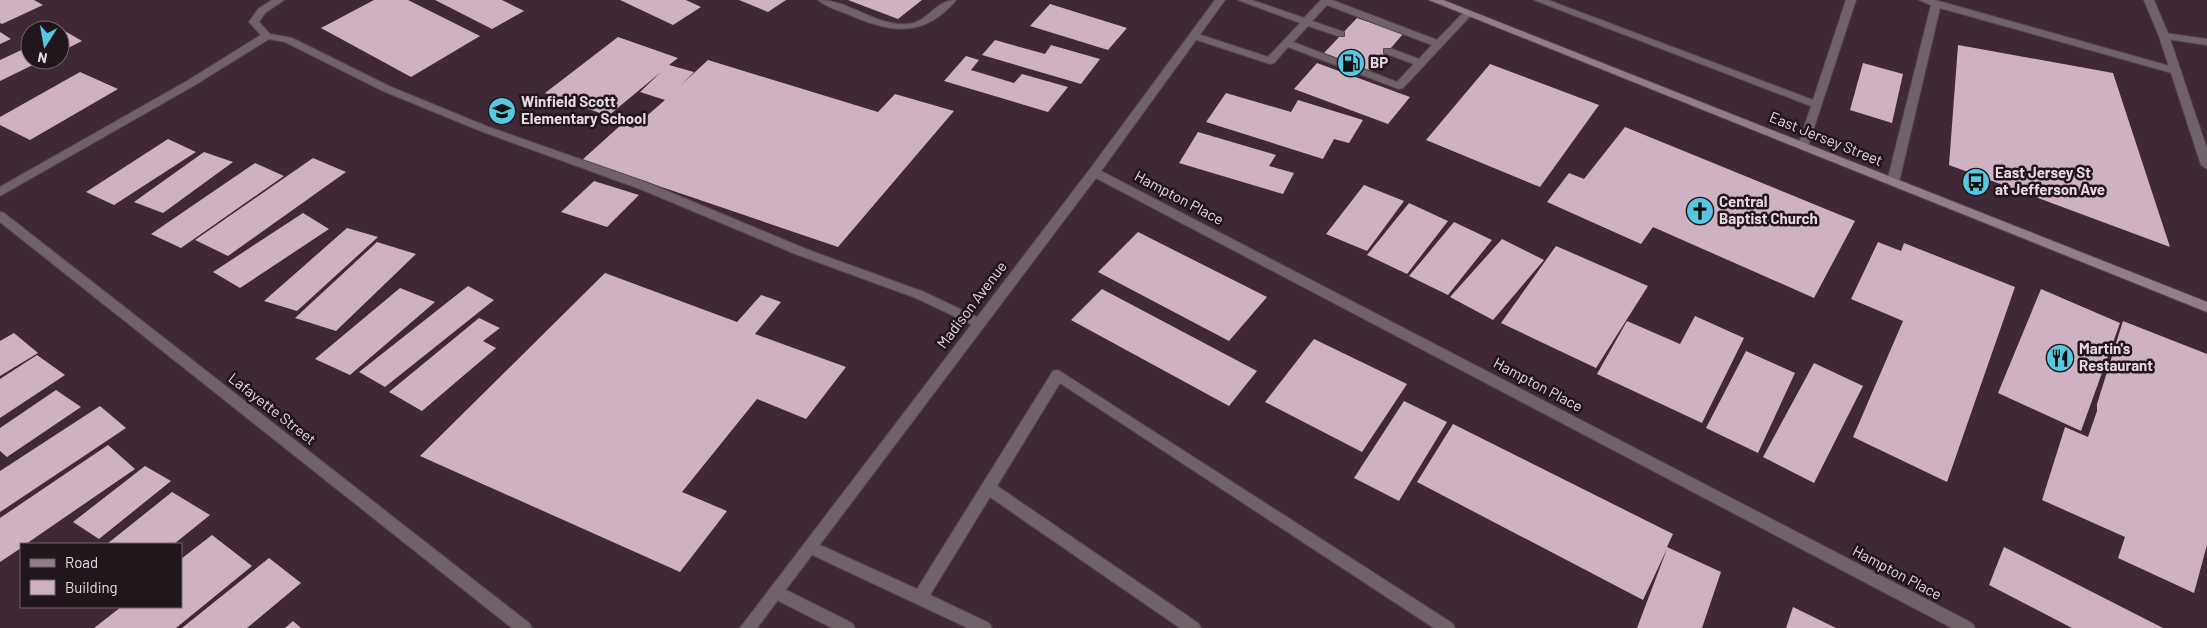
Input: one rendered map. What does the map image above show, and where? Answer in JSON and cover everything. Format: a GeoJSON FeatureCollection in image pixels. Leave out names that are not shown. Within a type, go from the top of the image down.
{"type":"FeatureCollection","features":[{"type":"Feature","properties":{"kind":"street"},"geometry":{"type":"LineString","coordinates":[[279,0],[260,11],[254,22],[266,36],[288,40],[387,89],[482,128],[644,186],[802,252],[920,295],[979,323]]}},
{"type":"Feature","properties":{"kind":"street"},"geometry":{"type":"LineString","coordinates":[[823,0],[890,26],[908,28],[921,24],[951,0]]}},
{"type":"Feature","properties":{"kind":"street","name":"Madison Avenue"},"geometry":{"type":"LineString","coordinates":[[748,628],[1094,172],[1220,0]]}},
{"type":"Feature","properties":{"kind":"street"},"geometry":{"type":"LineString","coordinates":[[1243,0],[1341,34]]}},
{"type":"Feature","properties":{"kind":"street"},"geometry":{"type":"LineString","coordinates":[[1195,36],[1270,60],[1326,0],[1437,44]]}},
{"type":"Feature","properties":{"kind":"street","name":"East Jersey Street"},"geometry":{"type":"LineString","coordinates":[[1434,0],[2207,307]]}},
{"type":"Feature","properties":{"kind":"street"},"geometry":{"type":"LineString","coordinates":[[1539,0],[1817,105]]}},
{"type":"Feature","properties":{"kind":"street"},"geometry":{"type":"LineString","coordinates":[[1802,146],[1851,0]]}},
{"type":"Feature","properties":{"kind":"street"},"geometry":{"type":"LineString","coordinates":[[1924,0],[2176,71]]}},
{"type":"Feature","properties":{"kind":"street"},"geometry":{"type":"LineString","coordinates":[[2149,0],[2164,36],[2207,164]]}},
{"type":"Feature","properties":{"kind":"street"},"geometry":{"type":"LineString","coordinates":[[1893,182],[1936,4]]}},
{"type":"Feature","properties":{"kind":"street"},"geometry":{"type":"LineString","coordinates":[[1286,43],[1399,86],[1467,14]]}},
{"type":"Feature","properties":{"kind":"street"},"geometry":{"type":"LineString","coordinates":[[0,192],[191,83],[266,36]]}},
{"type":"Feature","properties":{"kind":"street"},"geometry":{"type":"LineString","coordinates":[[2164,36],[2207,42]]}},
{"type":"Feature","properties":{"kind":"street"},"geometry":{"type":"LineString","coordinates":[[1388,51],[1420,63]]}},
{"type":"Feature","properties":{"kind":"street","name":"Hampton Place"},"geometry":{"type":"LineString","coordinates":[[1094,172],[1967,628]]}},
{"type":"Feature","properties":{"kind":"street","name":"Lafayette Street"},"geometry":{"type":"LineString","coordinates":[[0,216],[524,628]]}},
{"type":"Feature","properties":{"kind":"street"},"geometry":{"type":"LineString","coordinates":[[919,599],[1058,375],[1447,628]]}},
{"type":"Feature","properties":{"kind":"street"},"geometry":{"type":"LineString","coordinates":[[988,488],[1193,628]]}},
{"type":"Feature","properties":{"kind":"street"},"geometry":{"type":"LineString","coordinates":[[811,547],[984,628]]}},
{"type":"Feature","properties":{"kind":"street"},"geometry":{"type":"LineString","coordinates":[[776,592],[847,628]]}},
{"type":"Feature","properties":{"kind":"building"},"geometry":{"type":"Polygon","coordinates":[[[0,0],[34,0],[43,5],[2,24],[0,23],[0,0]]]}},
{"type":"Feature","properties":{"kind":"building"},"geometry":{"type":"Polygon","coordinates":[[[374,0],[408,0],[480,36],[411,77],[321,28],[374,0]]]}},
{"type":"Feature","properties":{"kind":"building"},"geometry":{"type":"Polygon","coordinates":[[[435,0],[502,0],[524,11],[492,29],[435,0]]]}},
{"type":"Feature","properties":{"kind":"building"},"geometry":{"type":"Polygon","coordinates":[[[620,0],[686,0],[701,7],[673,25],[620,0]]]}},
{"type":"Feature","properties":{"kind":"building"},"geometry":{"type":"Polygon","coordinates":[[[739,0],[786,0],[768,12],[739,0]]]}},
{"type":"Feature","properties":{"kind":"building"},"geometry":{"type":"Polygon","coordinates":[[[848,0],[922,0],[898,19],[848,0]]]}},
{"type":"Feature","properties":{"kind":"building"},"geometry":{"type":"Polygon","coordinates":[[[1050,4],[1127,28],[1108,50],[1030,26],[1050,4]]]}},
{"type":"Feature","properties":{"kind":"building"},"geometry":{"type":"Polygon","coordinates":[[[1357,18],[1403,34],[1371,71],[1324,53],[1357,18]]]}},
{"type":"Feature","properties":{"kind":"building"},"geometry":{"type":"Polygon","coordinates":[[[0,32],[11,39],[0,44],[0,32]]]}},
{"type":"Feature","properties":{"kind":"building"},"geometry":{"type":"Polygon","coordinates":[[[70,34],[82,41],[70,47],[70,34]]]}},
{"type":"Feature","properties":{"kind":"building"},"geometry":{"type":"Polygon","coordinates":[[[618,37],[678,58],[669,65],[694,72],[680,86],[708,60],[878,112],[895,94],[954,111],[838,247],[582,160],[622,124],[633,128],[665,100],[640,92],[661,72],[608,116],[545,93],[618,37]]]}},
{"type":"Feature","properties":{"kind":"building"},"geometry":{"type":"Polygon","coordinates":[[[995,40],[1045,54],[1051,45],[1100,59],[1081,84],[982,55],[995,40]]]}},
{"type":"Feature","properties":{"kind":"building"},"geometry":{"type":"Polygon","coordinates":[[[1958,45],[2113,73],[2170,247],[1949,165],[1958,45]]]}},
{"type":"Feature","properties":{"kind":"building"},"geometry":{"type":"Polygon","coordinates":[[[20,51],[20,70],[23,70],[0,81],[0,60],[20,51]]]}},
{"type":"Feature","properties":{"kind":"building"},"geometry":{"type":"Polygon","coordinates":[[[966,56],[979,60],[971,70],[1014,83],[1022,74],[1068,87],[1048,112],[944,81],[966,56]]]}},
{"type":"Feature","properties":{"kind":"building"},"geometry":{"type":"Polygon","coordinates":[[[1317,63],[1410,97],[1388,124],[1294,89],[1317,63]]]}},
{"type":"Feature","properties":{"kind":"building"},"geometry":{"type":"Polygon","coordinates":[[[1863,63],[1903,74],[1892,123],[1850,110],[1863,63]]]}},
{"type":"Feature","properties":{"kind":"building"},"geometry":{"type":"Polygon","coordinates":[[[1490,64],[1599,105],[1540,187],[1426,140],[1490,64]]]}},
{"type":"Feature","properties":{"kind":"building"},"geometry":{"type":"Polygon","coordinates":[[[80,72],[118,89],[30,140],[0,125],[0,117],[80,72]]]}},
{"type":"Feature","properties":{"kind":"building"},"geometry":{"type":"Polygon","coordinates":[[[1226,93],[1291,112],[1298,100],[1363,120],[1349,143],[1334,139],[1323,159],[1206,122],[1226,93]]]}},
{"type":"Feature","properties":{"kind":"building","name":"Central Baptist Church"},"geometry":{"type":"Polygon","coordinates":[[[1625,127],[1855,221],[1814,298],[1653,227],[1641,244],[1547,202],[1569,173],[1584,179],[1625,127]]]}},
{"type":"Feature","properties":{"kind":"building"},"geometry":{"type":"Polygon","coordinates":[[[1198,132],[1276,155],[1269,166],[1294,173],[1283,194],[1179,163],[1198,132]]]}},
{"type":"Feature","properties":{"kind":"building"},"geometry":{"type":"Polygon","coordinates":[[[168,139],[196,152],[114,205],[86,192],[168,139]]]}},
{"type":"Feature","properties":{"kind":"building"},"geometry":{"type":"Polygon","coordinates":[[[204,152],[233,162],[163,213],[134,202],[204,152]]]}},
{"type":"Feature","properties":{"kind":"building"},"geometry":{"type":"Polygon","coordinates":[[[313,158],[346,172],[228,256],[195,240],[313,158]]]}},
{"type":"Feature","properties":{"kind":"building"},"geometry":{"type":"Polygon","coordinates":[[[255,163],[284,176],[181,248],[151,234],[255,163]]]}},
{"type":"Feature","properties":{"kind":"building"},"geometry":{"type":"Polygon","coordinates":[[[594,181],[639,195],[607,227],[561,212],[594,181]]]}},
{"type":"Feature","properties":{"kind":"building"},"geometry":{"type":"Polygon","coordinates":[[[1364,185],[1404,201],[1367,251],[1326,234],[1364,185]]]}},
{"type":"Feature","properties":{"kind":"building"},"geometry":{"type":"Polygon","coordinates":[[[1409,203],[1448,221],[1407,274],[1367,255],[1409,203]]]}},
{"type":"Feature","properties":{"kind":"building"},"geometry":{"type":"Polygon","coordinates":[[[303,213],[329,229],[240,288],[213,272],[303,213]]]}},
{"type":"Feature","properties":{"kind":"building"},"geometry":{"type":"Polygon","coordinates":[[[1454,222],[1492,240],[1448,295],[1409,276],[1454,222]]]}},
{"type":"Feature","properties":{"kind":"building"},"geometry":{"type":"Polygon","coordinates":[[[347,228],[378,237],[297,311],[264,301],[347,228]]]}},
{"type":"Feature","properties":{"kind":"building"},"geometry":{"type":"Polygon","coordinates":[[[1138,232],[1267,297],[1229,341],[1098,272],[1138,232]]]}},
{"type":"Feature","properties":{"kind":"building"},"geometry":{"type":"Polygon","coordinates":[[[1502,239],[1544,260],[1493,320],[1450,297],[1502,239]]]}},
{"type":"Feature","properties":{"kind":"building"},"geometry":{"type":"Polygon","coordinates":[[[377,242],[416,254],[336,331],[295,318],[377,242]]]}},
{"type":"Feature","properties":{"kind":"building"},"geometry":{"type":"Polygon","coordinates":[[[1878,242],[1901,251],[1904,243],[2015,287],[1947,482],[1853,437],[1903,321],[1851,299],[1878,242]]]}},
{"type":"Feature","properties":{"kind":"building"},"geometry":{"type":"Polygon","coordinates":[[[1556,246],[1648,286],[1596,368],[1501,323],[1556,246]]]}},
{"type":"Feature","properties":{"kind":"building"},"geometry":{"type":"Polygon","coordinates":[[[605,273],[737,322],[761,295],[781,302],[755,334],[846,367],[806,419],[757,399],[682,492],[727,511],[680,572],[420,456],[605,273]]]}},
{"type":"Feature","properties":{"kind":"building"},"geometry":{"type":"Polygon","coordinates":[[[468,286],[494,300],[385,387],[359,372],[468,286]]]}},
{"type":"Feature","properties":{"kind":"building"},"geometry":{"type":"Polygon","coordinates":[[[400,288],[435,302],[350,375],[315,359],[400,288]]]}},
{"type":"Feature","properties":{"kind":"building"},"geometry":{"type":"Polygon","coordinates":[[[1102,289],[1257,371],[1229,406],[1071,320],[1102,289]]]}},
{"type":"Feature","properties":{"kind":"building","name":"Martin's Restaurant"},"geometry":{"type":"Polygon","coordinates":[[[2041,289],[2120,323],[2081,431],[1998,393],[2041,289]]]}},
{"type":"Feature","properties":{"kind":"building"},"geometry":{"type":"Polygon","coordinates":[[[1695,316],[1744,338],[1702,423],[1597,374],[1627,321],[1680,344],[1695,316]]]}},
{"type":"Feature","properties":{"kind":"building"},"geometry":{"type":"Polygon","coordinates":[[[479,318],[500,328],[483,341],[496,348],[422,411],[389,392],[479,318]]]}},
{"type":"Feature","properties":{"kind":"building"},"geometry":{"type":"Polygon","coordinates":[[[2123,321],[2207,354],[2207,545],[2194,593],[2118,558],[2125,537],[2042,500],[2065,427],[2088,437],[2123,321]]]}},
{"type":"Feature","properties":{"kind":"building"},"geometry":{"type":"Polygon","coordinates":[[[14,333],[38,353],[0,376],[0,341],[14,333]]]}},
{"type":"Feature","properties":{"kind":"building"},"geometry":{"type":"Polygon","coordinates":[[[1314,339],[1407,384],[1362,452],[1265,402],[1314,339]]]}},
{"type":"Feature","properties":{"kind":"building"},"geometry":{"type":"Polygon","coordinates":[[[1746,351],[1795,373],[1758,453],[1706,428],[1746,351]]]}},
{"type":"Feature","properties":{"kind":"building"},"geometry":{"type":"Polygon","coordinates":[[[37,355],[65,375],[0,418],[0,379],[37,355]]]}},
{"type":"Feature","properties":{"kind":"building"},"geometry":{"type":"Polygon","coordinates":[[[1814,363],[1863,386],[1814,483],[1763,457],[1814,363]]]}},
{"type":"Feature","properties":{"kind":"building"},"geometry":{"type":"Polygon","coordinates":[[[56,390],[81,407],[7,457],[0,451],[0,428],[56,390]]]}},
{"type":"Feature","properties":{"kind":"building"},"geometry":{"type":"Polygon","coordinates":[[[1404,401],[1447,422],[1399,501],[1354,478],[1404,401]]]}},
{"type":"Feature","properties":{"kind":"building"},"geometry":{"type":"Polygon","coordinates":[[[100,406],[126,428],[0,512],[0,471],[100,406]]]}},
{"type":"Feature","properties":{"kind":"building"},"geometry":{"type":"Polygon","coordinates":[[[1453,424],[1673,534],[1667,547],[1721,572],[1702,628],[1637,628],[1667,549],[1643,600],[1417,482],[1453,424]]]}},
{"type":"Feature","properties":{"kind":"building"},"geometry":{"type":"Polygon","coordinates":[[[108,445],[135,469],[27,543],[20,543],[20,549],[0,562],[0,518],[108,445]]]}},
{"type":"Feature","properties":{"kind":"building"},"geometry":{"type":"Polygon","coordinates":[[[145,466],[171,481],[99,539],[73,522],[145,466]]]}},
{"type":"Feature","properties":{"kind":"building"},"geometry":{"type":"Polygon","coordinates":[[[172,492],[210,515],[175,543],[108,543],[172,492]]]}},
{"type":"Feature","properties":{"kind":"building"},"geometry":{"type":"Polygon","coordinates":[[[212,535],[252,566],[176,628],[94,628],[120,608],[182,608],[182,558],[212,535]]]}},
{"type":"Feature","properties":{"kind":"building"},"geometry":{"type":"Polygon","coordinates":[[[2004,547],[2163,628],[2072,628],[1989,585],[2004,547]]]}},
{"type":"Feature","properties":{"kind":"building"},"geometry":{"type":"Polygon","coordinates":[[[269,558],[301,583],[247,628],[182,628],[269,558]]]}},
{"type":"Feature","properties":{"kind":"building"},"geometry":{"type":"Polygon","coordinates":[[[1793,607],[1836,628],[1786,628],[1793,607]]]}},
{"type":"Feature","properties":{"kind":"building"},"geometry":{"type":"Polygon","coordinates":[[[293,621],[301,628],[285,628],[293,621]]]}},
{"type":"Feature","properties":{"kind":"place","name":"BP"},"geometry":{"type":"Point","coordinates":[1351,63]}},
{"type":"Feature","properties":{"kind":"place","name":"Winfield Scott Elementary School"},"geometry":{"type":"Point","coordinates":[502,111]}},
{"type":"Feature","properties":{"kind":"place","name":"East Jersey St at Jefferson Ave"},"geometry":{"type":"Point","coordinates":[1976,182]}},
{"type":"Feature","properties":{"kind":"place","name":"Central Baptist Church"},"geometry":{"type":"Point","coordinates":[1700,211]}},
{"type":"Feature","properties":{"kind":"place","name":"Martin's Restaurant"},"geometry":{"type":"Point","coordinates":[2060,358]}}]}
